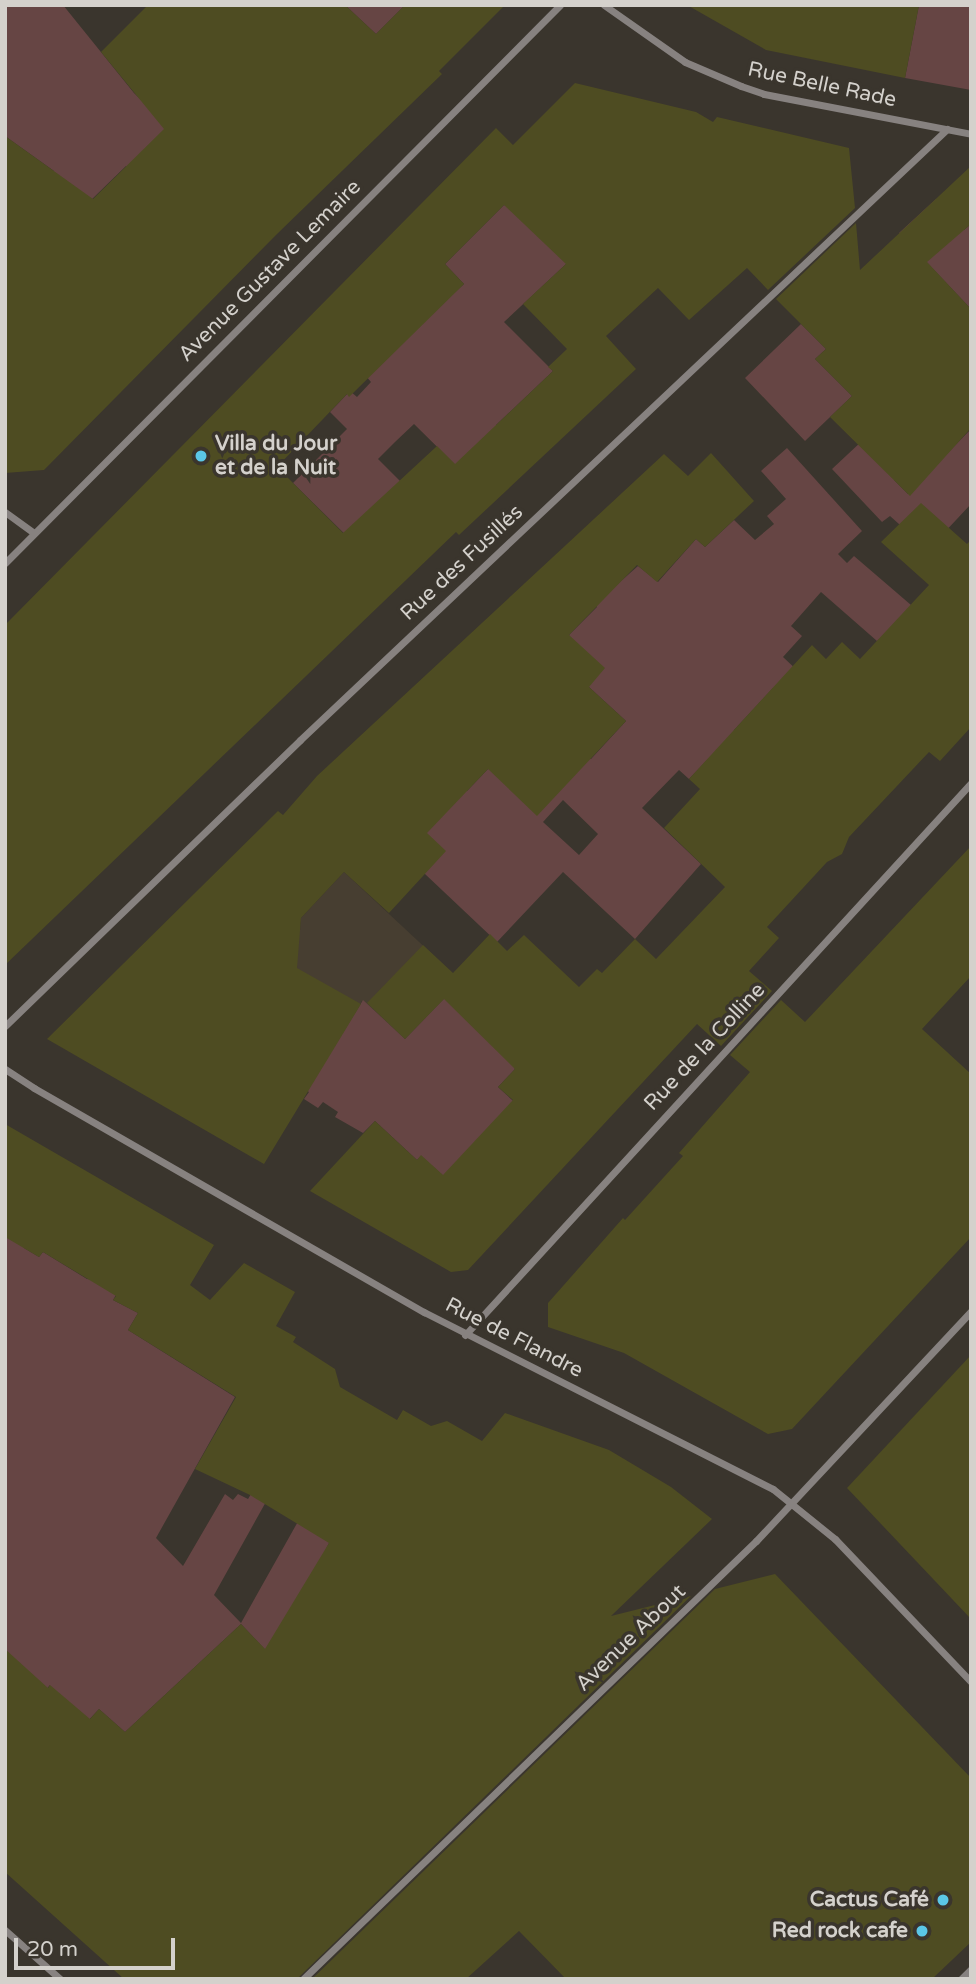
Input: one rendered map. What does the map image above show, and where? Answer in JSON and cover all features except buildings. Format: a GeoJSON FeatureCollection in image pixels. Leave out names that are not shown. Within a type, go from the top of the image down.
{"type":"FeatureCollection","features":[{"type":"Feature","properties":{"kind":"street","name":"Avenue Gustave Lemaire"},"geometry":{"type":"LineString","coordinates":[[5,563],[560,5]]}},
{"type":"Feature","properties":{"kind":"street","name":"Rue Belle Rade"},"geometry":{"type":"LineString","coordinates":[[604,5],[685,62],[741,86],[764,94],[971,134]]}},
{"type":"Feature","properties":{"kind":"street","name":"Rue des Fusillés"},"geometry":{"type":"LineString","coordinates":[[5,1026],[300,740],[947,129]]}},
{"type":"Feature","properties":{"kind":"street"},"geometry":{"type":"LineString","coordinates":[[5,512],[34,533]]}},
{"type":"Feature","properties":{"kind":"street","name":"Rue de la Colline"},"geometry":{"type":"LineString","coordinates":[[465,1335],[971,783]]}},
{"type":"Feature","properties":{"kind":"street","name":"Rue de Flandre"},"geometry":{"type":"LineString","coordinates":[[5,1069],[465,1335],[736,1468],[793,1503],[835,1539],[971,1682]]}},
{"type":"Feature","properties":{"kind":"street","name":"Avenue About"},"geometry":{"type":"LineString","coordinates":[[303,1979],[793,1503],[971,1311]]}},
{"type":"Feature","properties":{"kind":"street"},"geometry":{"type":"LineString","coordinates":[[5,1930],[60,1979]]}},
{"type":"Feature","properties":{"kind":"street"},"geometry":{"type":"LineString","coordinates":[[961,1979],[971,1969]]}},
{"type":"Feature","properties":{"kind":"shaded area"},"geometry":{"type":"Polygon","coordinates":[[[5,5],[63,5],[134,93],[169,127],[135,175],[126,166],[88,203],[29,197],[54,171],[5,136],[5,5]]]}},
{"type":"Feature","properties":{"kind":"shaded area"},"geometry":{"type":"Polygon","coordinates":[[[345,5],[405,5],[376,34],[345,5]]]}},
{"type":"Feature","properties":{"kind":"shaded area"},"geometry":{"type":"Polygon","coordinates":[[[919,5],[971,5],[971,90],[905,78],[919,5]]]}},
{"type":"Feature","properties":{"kind":"shaded area"},"geometry":{"type":"Polygon","coordinates":[[[936,199],[964,230],[971,224],[971,309],[899,233],[936,199]]]}},
{"type":"Feature","properties":{"kind":"shaded area"},"geometry":{"type":"Polygon","coordinates":[[[504,205],[596,236],[504,322],[553,371],[496,425],[493,502],[414,424],[395,442],[378,459],[420,501],[364,553],[293,483],[347,429],[330,412],[350,391],[357,397],[371,382],[365,375],[464,284],[445,264],[504,205]]]}},
{"type":"Feature","properties":{"kind":"shaded area"},"geometry":{"type":"Polygon","coordinates":[[[801,324],[826,349],[815,359],[852,396],[805,441],[745,378],[801,324]]]}},
{"type":"Feature","properties":{"kind":"shaded area"},"geometry":{"type":"Polygon","coordinates":[[[878,426],[911,461],[894,480],[908,494],[971,429],[971,504],[928,550],[890,516],[882,522],[832,469],[878,426]]]}},
{"type":"Feature","properties":{"kind":"shaded area"},"geometry":{"type":"Polygon","coordinates":[[[787,448],[862,531],[838,554],[847,563],[854,556],[918,611],[877,641],[821,592],[791,626],[802,636],[783,657],[831,702],[773,688],[734,730],[724,772],[708,759],[689,779],[679,770],[642,808],[701,864],[635,939],[563,872],[497,942],[425,874],[405,811],[444,771],[467,791],[508,748],[591,759],[626,721],[589,687],[569,635],[597,607],[595,604],[638,566],[658,582],[696,539],[705,547],[734,520],[755,540],[774,524],[767,516],[786,499],[761,471],[787,448]],[[563,800],[543,822],[579,855],[598,834],[563,800]]]}},
{"type":"Feature","properties":{"kind":"shaded area"},"geometry":{"type":"Polygon","coordinates":[[[344,872],[461,981],[405,1039],[362,1001],[339,1039],[276,956],[300,930],[301,918],[344,872]]]}},
{"type":"Feature","properties":{"kind":"shaded area"},"geometry":{"type":"Polygon","coordinates":[[[461,981],[515,1069],[498,1087],[536,1122],[447,1179],[421,1156],[417,1160],[375,1121],[363,1133],[335,1117],[338,1112],[323,1102],[318,1108],[304,1099],[309,1092],[257,1062],[339,1039],[363,1000],[405,1039],[461,981]]]}},
{"type":"Feature","properties":{"kind":"shaded area"},"geometry":{"type":"Polygon","coordinates":[[[5,1206],[24,1248],[39,1257],[43,1252],[87,1279],[123,1283],[113,1300],[138,1313],[128,1330],[235,1397],[156,1538],[183,1566],[225,1494],[233,1500],[238,1494],[248,1499],[263,1474],[281,1475],[214,1595],[241,1623],[314,1493],[346,1509],[272,1657],[241,1624],[125,1732],[99,1709],[49,1763],[50,1685],[39,1698],[5,1649],[5,1206]]]}},
{"type":"Feature","properties":{"kind":"place","name":"Villa du Jour et de la Nuit"},"geometry":{"type":"Point","coordinates":[201,456]}},
{"type":"Feature","properties":{"kind":"place","name":"Cactus Café"},"geometry":{"type":"Point","coordinates":[943,1900]}},
{"type":"Feature","properties":{"kind":"place","name":"Red rock cafe"},"geometry":{"type":"Point","coordinates":[922,1931]}}]}
